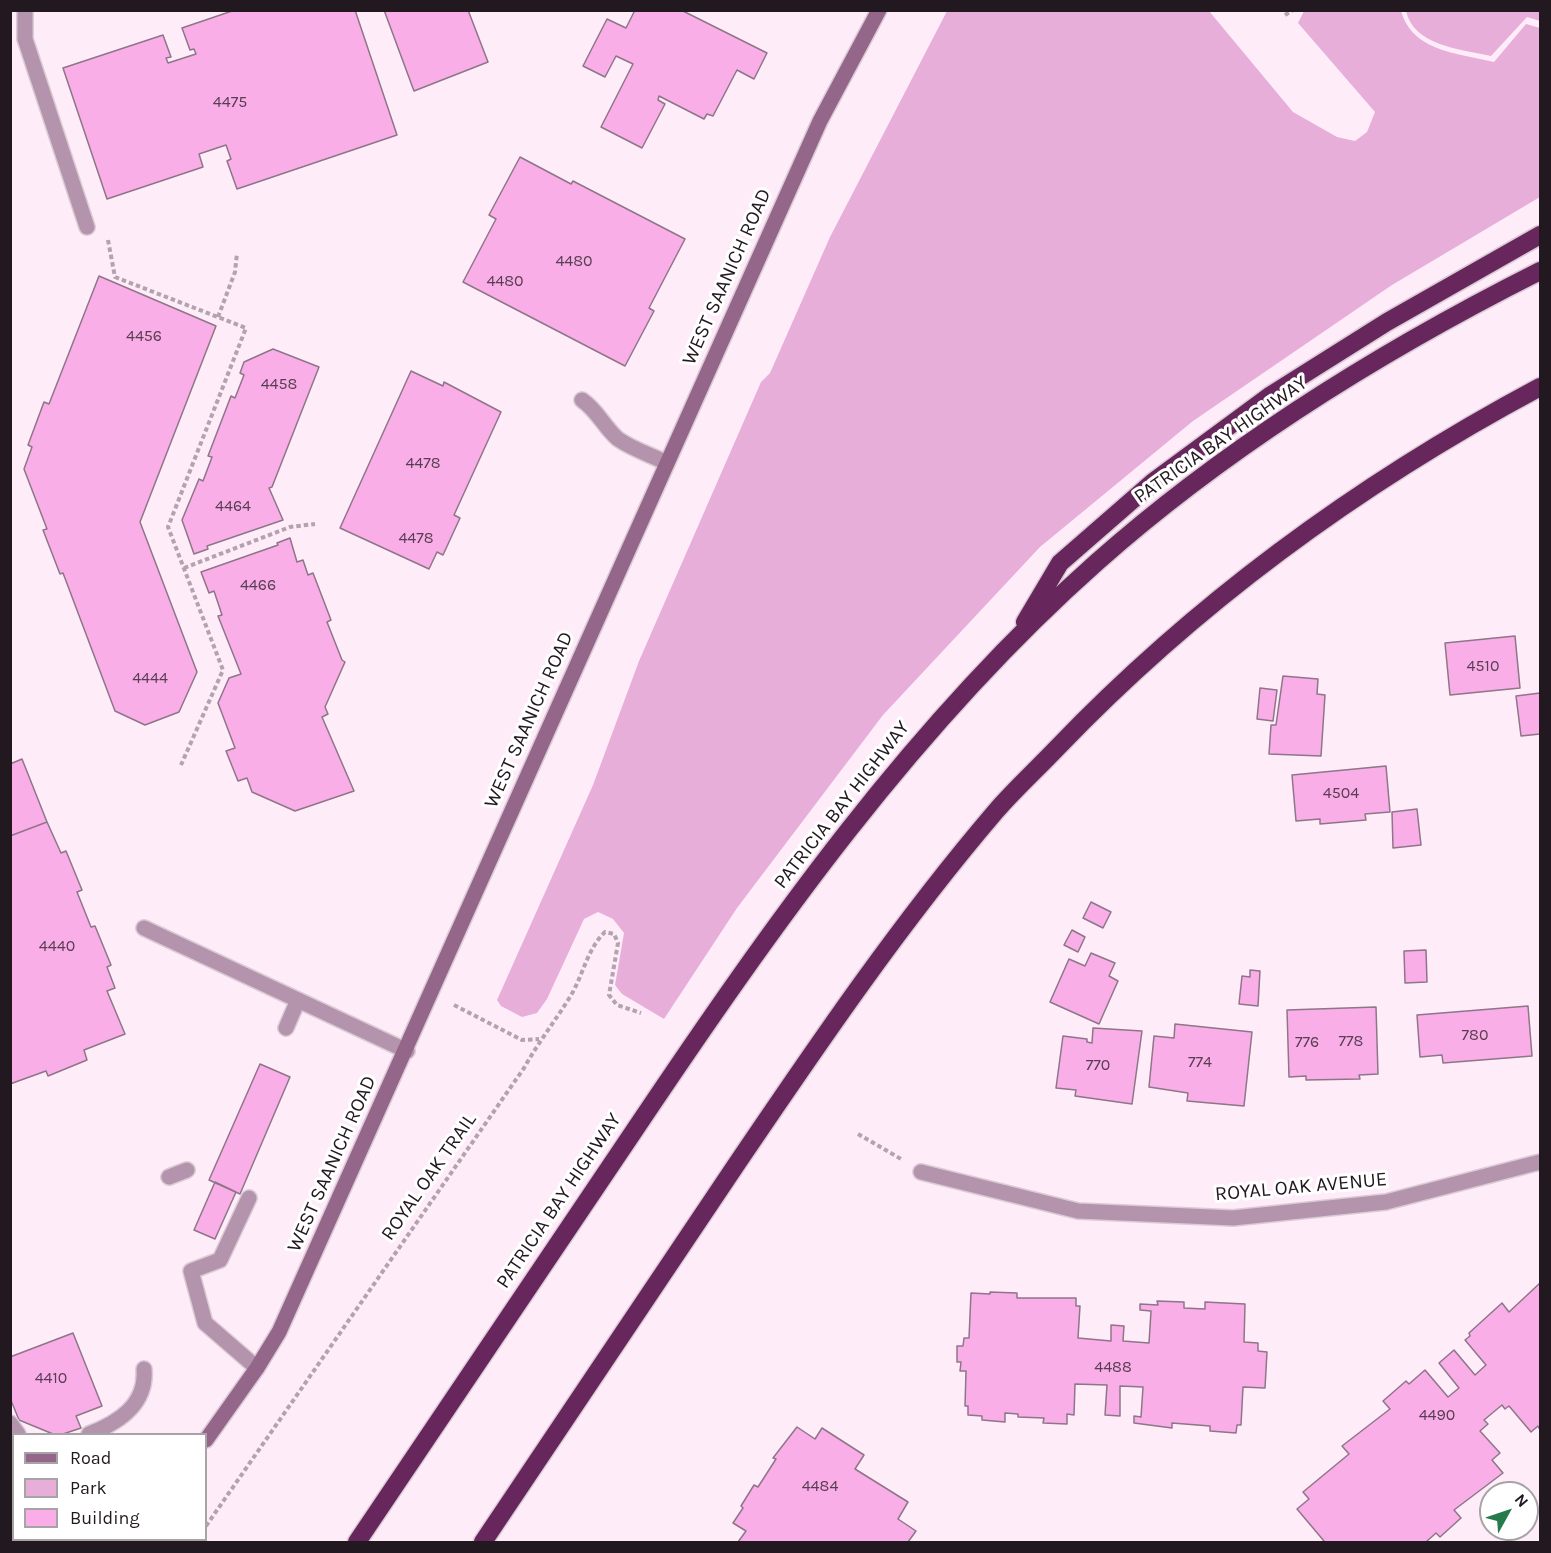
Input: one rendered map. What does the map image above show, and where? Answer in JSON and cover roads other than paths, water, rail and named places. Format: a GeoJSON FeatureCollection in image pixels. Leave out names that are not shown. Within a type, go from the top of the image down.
{"type":"FeatureCollection","features":[{"type":"Feature","properties":{"kind":"highway"},"geometry":{"type":"LineString","coordinates":[[1013,642],[1060,563],[1153,482],[1271,395],[1387,322],[1540,235]]}},
{"type":"Feature","properties":{"kind":"highway","name":"PATRICIA BAY HIGHWAY"},"geometry":{"type":"LineString","coordinates":[[357,1542],[729,990],[843,836],[927,732],[1013,642],[1106,555],[1183,490],[1365,368],[1540,272]]}},
{"type":"Feature","properties":{"kind":"highway"},"geometry":{"type":"LineString","coordinates":[[483,1542],[824,1035],[911,916],[998,810],[1098,705],[1176,635],[1282,549],[1409,462],[1540,387]]}},
{"type":"Feature","properties":{"kind":"main road","name":"WEST SAANICH ROAD"},"geometry":{"type":"LineString","coordinates":[[207,1439],[257,1368],[279,1332],[407,1051],[820,121],[879,10]]}},
{"type":"Feature","properties":{"kind":"street"},"geometry":{"type":"LineString","coordinates":[[25,10],[25,39],[87,227]]}},
{"type":"Feature","properties":{"kind":"street"},"geometry":{"type":"LineString","coordinates":[[582,400],[596,409],[607,428],[620,440],[667,463]]}},
{"type":"Feature","properties":{"kind":"street"},"geometry":{"type":"LineString","coordinates":[[144,928],[407,1051]]}},
{"type":"Feature","properties":{"kind":"street"},"geometry":{"type":"LineString","coordinates":[[286,1028],[298,1000]]}},
{"type":"Feature","properties":{"kind":"street","name":"ROYAL OAK AVENUE"},"geometry":{"type":"LineString","coordinates":[[921,1172],[1078,1210],[1233,1218],[1386,1202],[1540,1162]]}},
{"type":"Feature","properties":{"kind":"street"},"geometry":{"type":"LineString","coordinates":[[169,1177],[187,1170]]}},
{"type":"Feature","properties":{"kind":"street"},"geometry":{"type":"LineString","coordinates":[[249,1198],[220,1260],[191,1271],[205,1323],[257,1368]]}},
{"type":"Feature","properties":{"kind":"street"},"geometry":{"type":"LineString","coordinates":[[91,1433],[118,1422],[135,1404],[142,1392],[144,1369]]}}]}
